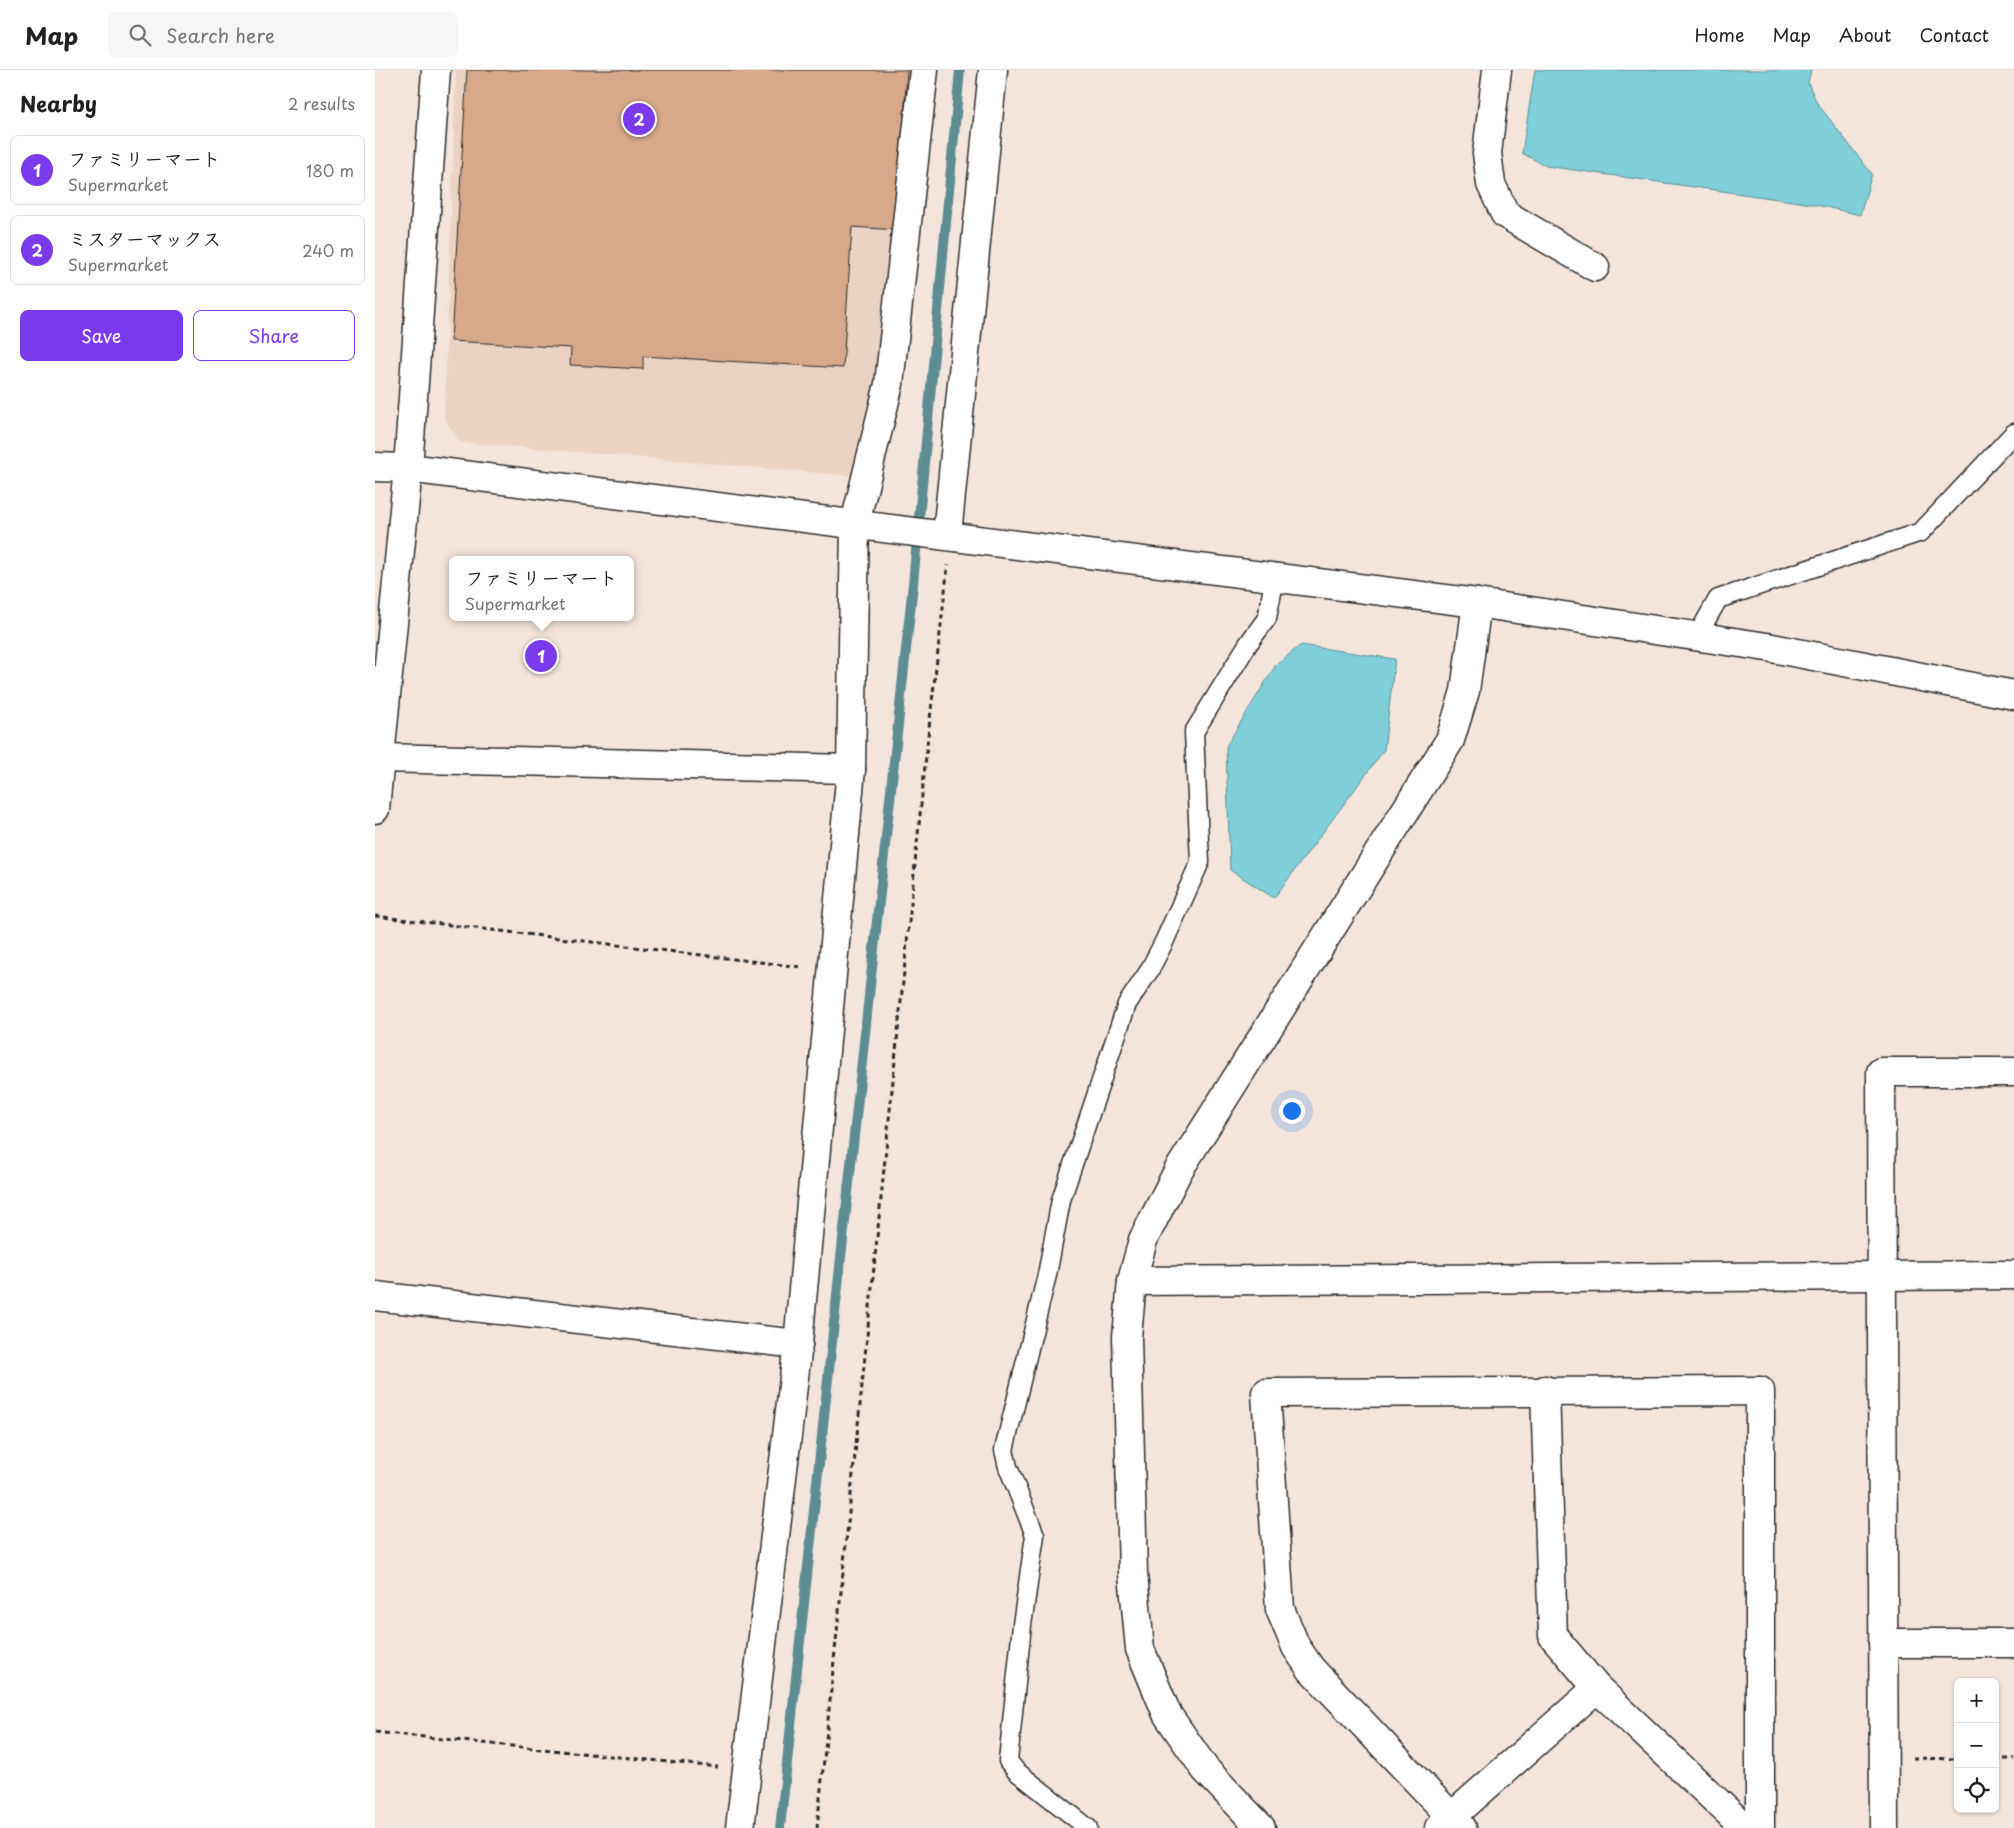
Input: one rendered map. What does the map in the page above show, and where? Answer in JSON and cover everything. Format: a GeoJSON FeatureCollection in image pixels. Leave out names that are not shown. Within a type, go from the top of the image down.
{"type":"FeatureCollection","features":[{"type":"Feature","properties":{"kind":"street"},"geometry":{"type":"LineString","coordinates":[[375,809],[408,468],[436,70]]}},
{"type":"Feature","properties":{"kind":"street"},"geometry":{"type":"LineString","coordinates":[[740,1828],[798,1344],[851,769],[863,524],[889,384],[924,70]]}},
{"type":"Feature","properties":{"kind":"street"},"geometry":{"type":"LineString","coordinates":[[947,535],[993,70]]}},
{"type":"Feature","properties":{"kind":"street"},"geometry":{"type":"LineString","coordinates":[[1497,70],[1487,153],[1491,184],[1505,214],[1595,267]]}},
{"type":"Feature","properties":{"kind":"street"},"geometry":{"type":"LineString","coordinates":[[375,466],[408,468],[863,524],[1477,603],[1767,647],[2014,695]]}},
{"type":"Feature","properties":{"kind":"street"},"geometry":{"type":"LineString","coordinates":[[1261,1828],[1205,1768],[1167,1714],[1140,1649],[1133,1574],[1127,1337],[1132,1281],[1143,1240],[1178,1172],[1449,740],[1465,691],[1477,603]]}},
{"type":"Feature","properties":{"kind":"street"},"geometry":{"type":"LineString","coordinates":[[380,758],[851,769]]}},
{"type":"Feature","properties":{"kind":"street"},"geometry":{"type":"LineString","coordinates":[[1883,1828],[1881,1072],[2014,1072]]}},
{"type":"Feature","properties":{"kind":"street"},"geometry":{"type":"LineString","coordinates":[[1132,1281],[2014,1275]]}},
{"type":"Feature","properties":{"kind":"street"},"geometry":{"type":"LineString","coordinates":[[375,1296],[798,1344]]}},
{"type":"Feature","properties":{"kind":"street"},"geometry":{"type":"LineString","coordinates":[[1597,1688],[1451,1825],[1311,1669],[1295,1647],[1280,1609],[1266,1393],[1545,1390],[1760,1391],[1760,1828]]}},
{"type":"Feature","properties":{"kind":"street"},"geometry":{"type":"LineString","coordinates":[[1545,1390],[1553,1636],[1597,1688],[1745,1828]]}},
{"type":"Feature","properties":{"kind":"street"},"geometry":{"type":"LineString","coordinates":[[1883,1643],[2014,1643]]}},
{"type":"Feature","properties":{"kind":"lane"},"geometry":{"type":"LineString","coordinates":[[1697,636],[1718,599],[1921,532],[2014,433]]}},
{"type":"Feature","properties":{"kind":"lane"},"geometry":{"type":"LineString","coordinates":[[1088,1828],[1017,1771],[1008,1761],[1022,1625],[1035,1535],[1008,1467],[1005,1450],[1047,1275],[1061,1200],[1127,1004],[1149,971],[1164,942],[1200,862],[1194,732],[1248,644],[1267,618],[1275,577]]}},
{"type":"Feature","properties":{"kind":"path"},"geometry":{"type":"LineString","coordinates":[[817,1828],[928,736],[948,564],[947,535]]}},
{"type":"Feature","properties":{"kind":"path"},"geometry":{"type":"LineString","coordinates":[[375,916],[833,970]]}},
{"type":"Feature","properties":{"kind":"path"},"geometry":{"type":"LineString","coordinates":[[375,1732],[747,1770]]}},
{"type":"Feature","properties":{"kind":"path"},"geometry":{"type":"LineString","coordinates":[[1912,1758],[1954,1759]]}},
{"type":"Feature","properties":{"kind":"path"},"geometry":{"type":"LineString","coordinates":[[1999,1759],[2014,1759]]}},
{"type":"Feature","properties":{"kind":"shaded area"},"geometry":{"type":"Polygon","coordinates":[[[456,70],[911,70],[879,376],[854,476],[460,442],[444,418],[456,70]]]}},
{"type":"Feature","properties":{"kind":"water"},"geometry":{"type":"Polygon","coordinates":[[[1535,70],[1811,70],[1808,83],[1817,103],[1872,174],[1860,215],[1813,204],[1546,166],[1522,153],[1535,70]]]}},
{"type":"Feature","properties":{"kind":"water"},"geometry":{"type":"Polygon","coordinates":[[[1301,645],[1395,659],[1384,750],[1274,898],[1230,870],[1226,746],[1276,665],[1301,645]]]}},
{"type":"Feature","properties":{"kind":"building"},"geometry":{"type":"Polygon","coordinates":[[[467,70],[907,70],[897,230],[852,227],[843,368],[643,356],[643,369],[570,365],[571,348],[451,341],[467,70]]]}},
{"type":"Feature","properties":{"kind":"waterway"},"geometry":{"type":"LineString","coordinates":[[780,1828],[913,584],[960,70]]}},
{"type":"Feature","properties":{"kind":"place","name":"ミスターマックス"},"geometry":{"type":"Point","coordinates":[639,119]}},
{"type":"Feature","properties":{"kind":"place","name":"ファミリーマート"},"geometry":{"type":"Point","coordinates":[541,656]}}]}
